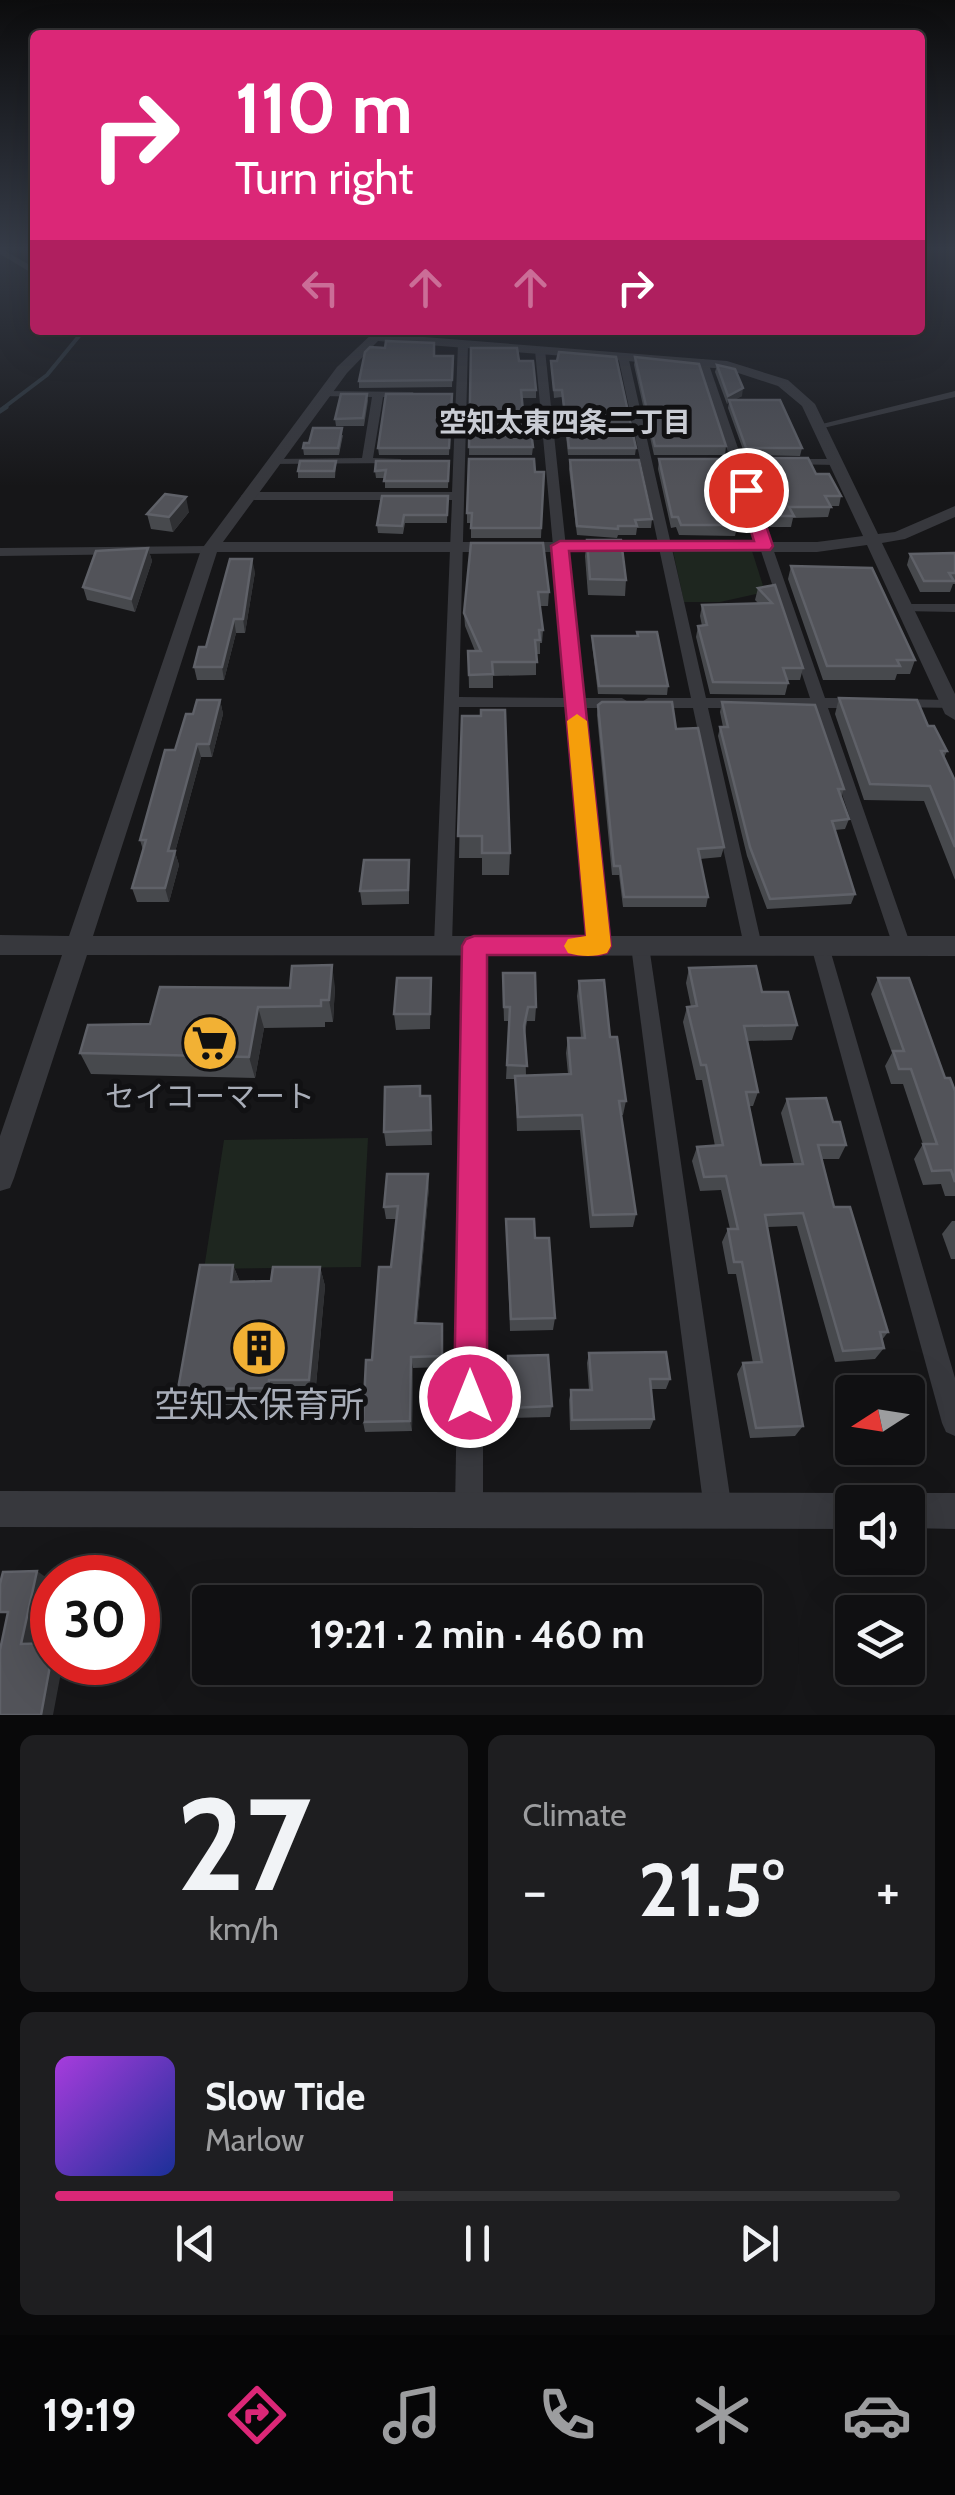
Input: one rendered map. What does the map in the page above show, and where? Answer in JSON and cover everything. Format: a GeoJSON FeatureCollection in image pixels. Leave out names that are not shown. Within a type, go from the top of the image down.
{"type":"FeatureCollection","features":[{"type":"Feature","properties":{"kind":"street"},"geometry":{"type":"LineString","coordinates":[[0,1178],[210,548],[325,394],[378,335]]}},
{"type":"Feature","properties":{"kind":"street"},"geometry":{"type":"LineString","coordinates":[[395,335],[703,362],[746,368],[783,383],[808,404],[953,709],[818,702],[452,702]]}},
{"type":"Feature","properties":{"kind":"street"},"geometry":{"type":"LineString","coordinates":[[443,946],[459,394],[464,344]]}},
{"type":"Feature","properties":{"kind":"street"},"geometry":{"type":"LineString","coordinates":[[540,350],[599,946]]}},
{"type":"Feature","properties":{"kind":"street"},"geometry":{"type":"LineString","coordinates":[[623,356],[753,946]]}},
{"type":"Feature","properties":{"kind":"street"},"geometry":{"type":"LineString","coordinates":[[703,362],[902,946]]}},
{"type":"Feature","properties":{"kind":"street"},"geometry":{"type":"LineString","coordinates":[[325,394],[426,394]]}},
{"type":"Feature","properties":{"kind":"street"},"geometry":{"type":"LineString","coordinates":[[367,462],[378,394]]}},
{"type":"Feature","properties":{"kind":"street"},"geometry":{"type":"LineString","coordinates":[[443,394],[459,394]]}},
{"type":"Feature","properties":{"kind":"street"},"geometry":{"type":"LineString","coordinates":[[819,426],[955,394]]}},
{"type":"Feature","properties":{"kind":"street"},"geometry":{"type":"LineString","coordinates":[[440,461],[478,461]]}},
{"type":"Feature","properties":{"kind":"street"},"geometry":{"type":"LineString","coordinates":[[273,462],[404,462]]}},
{"type":"Feature","properties":{"kind":"street"},"geometry":{"type":"LineString","coordinates":[[534,462],[571,462]]}},
{"type":"Feature","properties":{"kind":"street"},"geometry":{"type":"LineString","coordinates":[[627,462],[664,462]]}},
{"type":"Feature","properties":{"kind":"street"},"geometry":{"type":"LineString","coordinates":[[718,462],[756,462]]}},
{"type":"Feature","properties":{"kind":"street"},"geometry":{"type":"LineString","coordinates":[[776,462],[836,462]]}},
{"type":"Feature","properties":{"kind":"street"},"geometry":{"type":"LineString","coordinates":[[246,496],[458,496]]}},
{"type":"Feature","properties":{"kind":"street"},"geometry":{"type":"LineString","coordinates":[[0,552],[874,542],[955,511]]}},
{"type":"Feature","properties":{"kind":"street"},"geometry":{"type":"LineString","coordinates":[[906,608],[955,608]]}},
{"type":"Feature","properties":{"kind":"street"},"geometry":{"type":"LineString","coordinates":[[0,944],[955,946]]}},
{"type":"Feature","properties":{"kind":"street"},"geometry":{"type":"LineString","coordinates":[[470,1510],[474,946]]}},
{"type":"Feature","properties":{"kind":"street"},"geometry":{"type":"LineString","coordinates":[[640,946],[718,1510]]}},
{"type":"Feature","properties":{"kind":"street"},"geometry":{"type":"LineString","coordinates":[[820,946],[955,1423]]}},
{"type":"Feature","properties":{"kind":"street"},"geometry":{"type":"LineString","coordinates":[[0,1508],[835,1510]]}},
{"type":"Feature","properties":{"kind":"street"},"geometry":{"type":"LineString","coordinates":[[925,1511],[955,1511]]}},
{"type":"Feature","properties":{"kind":"shaded area"},"geometry":{"type":"Polygon","coordinates":[[[673,551],[752,551],[765,592],[720,602],[684,602],[673,551]]]}},
{"type":"Feature","properties":{"kind":"shaded area"},"geometry":{"type":"Polygon","coordinates":[[[368,1138],[361,1267],[204,1269],[224,1140],[368,1138]]]}},
{"type":"Feature","properties":{"kind":"building"},"geometry":{"type":"Polygon","coordinates":[[[386,341],[434,343],[434,356],[453,356],[452,380],[359,381],[365,352],[370,347],[385,348],[386,341]]]}},
{"type":"Feature","properties":{"kind":"building"},"geometry":{"type":"Polygon","coordinates":[[[471,348],[517,348],[519,361],[533,361],[536,390],[521,390],[525,432],[531,431],[533,447],[469,447],[471,348]]]}},
{"type":"Feature","properties":{"kind":"building"},"geometry":{"type":"Polygon","coordinates":[[[559,352],[616,357],[636,448],[569,448],[562,390],[554,390],[551,361],[557,361],[559,352]]]}},
{"type":"Feature","properties":{"kind":"building"},"geometry":{"type":"Polygon","coordinates":[[[635,357],[699,364],[726,446],[655,446],[635,357]]]}},
{"type":"Feature","properties":{"kind":"building"},"geometry":{"type":"Polygon","coordinates":[[[717,365],[735,369],[743,388],[728,396],[717,365]]]}},
{"type":"Feature","properties":{"kind":"building"},"geometry":{"type":"Polygon","coordinates":[[[341,394],[367,394],[363,418],[335,419],[341,394]]]}},
{"type":"Feature","properties":{"kind":"building"},"geometry":{"type":"Polygon","coordinates":[[[386,394],[452,394],[449,448],[378,448],[386,394]]]}},
{"type":"Feature","properties":{"kind":"building"},"geometry":{"type":"Polygon","coordinates":[[[729,400],[780,400],[802,448],[746,448],[729,400]]]}},
{"type":"Feature","properties":{"kind":"building"},"geometry":{"type":"Polygon","coordinates":[[[313,428],[342,428],[338,448],[303,448],[304,443],[309,443],[313,428]]]}},
{"type":"Feature","properties":{"kind":"building"},"geometry":{"type":"Polygon","coordinates":[[[751,458],[808,458],[816,474],[829,474],[841,496],[825,496],[831,507],[789,507],[794,516],[772,516],[751,458]]]}},
{"type":"Feature","properties":{"kind":"building"},"geometry":{"type":"Polygon","coordinates":[[[469,459],[534,459],[535,472],[544,472],[541,528],[471,528],[472,513],[467,513],[469,459]]]}},
{"type":"Feature","properties":{"kind":"building"},"geometry":{"type":"Polygon","coordinates":[[[659,459],[731,459],[751,517],[735,517],[737,525],[681,525],[678,517],[672,517],[659,459]]]}},
{"type":"Feature","properties":{"kind":"building"},"geometry":{"type":"Polygon","coordinates":[[[570,460],[639,460],[652,519],[635,520],[637,526],[618,529],[577,526],[570,460]]]}},
{"type":"Feature","properties":{"kind":"building"},"geometry":{"type":"Polygon","coordinates":[[[300,461],[336,461],[334,471],[298,471],[300,461]]]}},
{"type":"Feature","properties":{"kind":"building"},"geometry":{"type":"Polygon","coordinates":[[[376,461],[449,461],[448,481],[384,481],[386,470],[375,471],[376,461]]]}},
{"type":"Feature","properties":{"kind":"building"},"geometry":{"type":"Polygon","coordinates":[[[165,494],[186,497],[169,517],[147,514],[165,494]]]}},
{"type":"Feature","properties":{"kind":"building"},"geometry":{"type":"Polygon","coordinates":[[[382,496],[448,496],[447,515],[404,515],[402,526],[377,525],[382,496]]]}},
{"type":"Feature","properties":{"kind":"building"},"geometry":{"type":"Polygon","coordinates":[[[587,540],[621,540],[626,580],[590,579],[587,540]]]}},
{"type":"Feature","properties":{"kind":"building"},"geometry":{"type":"Polygon","coordinates":[[[471,543],[543,543],[549,592],[538,592],[543,630],[539,630],[540,640],[535,640],[537,662],[492,662],[493,674],[469,675],[468,651],[481,651],[464,613],[471,543]]]}},
{"type":"Feature","properties":{"kind":"building"},"geometry":{"type":"Polygon","coordinates":[[[148,548],[131,599],[83,587],[96,551],[148,548]]]}},
{"type":"Feature","properties":{"kind":"building"},"geometry":{"type":"Polygon","coordinates":[[[955,553],[955,573],[949,573],[954,581],[924,581],[910,554],[955,553]]]}},
{"type":"Feature","properties":{"kind":"building"},"geometry":{"type":"Polygon","coordinates":[[[230,559],[252,559],[243,619],[234,619],[222,667],[194,667],[199,647],[206,647],[230,559]]]}},
{"type":"Feature","properties":{"kind":"building"},"geometry":{"type":"Polygon","coordinates":[[[791,566],[872,568],[915,660],[897,660],[900,666],[827,666],[791,566]]]}},
{"type":"Feature","properties":{"kind":"building"},"geometry":{"type":"Polygon","coordinates":[[[775,585],[803,668],[783,668],[788,683],[713,682],[698,626],[707,625],[702,605],[772,603],[758,588],[775,585]]]}},
{"type":"Feature","properties":{"kind":"building"},"geometry":{"type":"Polygon","coordinates":[[[637,632],[657,632],[668,686],[599,686],[592,636],[638,636],[637,632]]]}},
{"type":"Feature","properties":{"kind":"building"},"geometry":{"type":"Polygon","coordinates":[[[839,698],[917,700],[928,726],[934,726],[947,751],[941,751],[955,781],[955,847],[930,786],[870,784],[839,698]]]}},
{"type":"Feature","properties":{"kind":"building"},"geometry":{"type":"Polygon","coordinates":[[[197,700],[220,700],[209,744],[197,744],[168,851],[175,851],[165,888],[132,888],[146,840],[140,840],[165,750],[175,750],[186,714],[193,714],[197,700]]]}},
{"type":"Feature","properties":{"kind":"building"},"geometry":{"type":"Polygon","coordinates":[[[672,702],[676,729],[698,728],[724,847],[698,849],[708,897],[624,897],[620,866],[614,866],[598,705],[672,702]]]}},
{"type":"Feature","properties":{"kind":"building"},"geometry":{"type":"Polygon","coordinates":[[[722,702],[815,705],[844,789],[838,789],[849,819],[832,821],[855,894],[770,899],[750,847],[720,727],[728,727],[722,702]]]}},
{"type":"Feature","properties":{"kind":"building"},"geometry":{"type":"Polygon","coordinates":[[[481,710],[505,710],[510,853],[482,853],[482,836],[458,836],[462,716],[481,716],[481,710]]]}},
{"type":"Feature","properties":{"kind":"building"},"geometry":{"type":"Polygon","coordinates":[[[364,860],[409,860],[408,890],[360,891],[364,860]]]}},
{"type":"Feature","properties":{"kind":"building"},"geometry":{"type":"Polygon","coordinates":[[[332,965],[329,1000],[321,1000],[321,1006],[258,1007],[249,1057],[80,1053],[88,1025],[150,1024],[160,987],[290,988],[292,966],[332,965]]]}},
{"type":"Feature","properties":{"kind":"building"},"geometry":{"type":"Polygon","coordinates":[[[756,966],[762,992],[788,992],[797,1025],[744,1026],[758,1092],[746,1092],[761,1165],[803,1164],[787,1099],[826,1098],[833,1122],[840,1122],[846,1145],[818,1145],[834,1207],[850,1207],[888,1332],[880,1332],[884,1348],[843,1351],[803,1213],[765,1215],[803,1426],[756,1428],[743,1363],[762,1362],[742,1262],[734,1262],[728,1229],[738,1229],[726,1176],[704,1177],[697,1147],[723,1145],[706,1065],[701,1065],[687,1007],[697,1006],[689,968],[756,966]]]}},
{"type":"Feature","properties":{"kind":"building"},"geometry":{"type":"Polygon","coordinates":[[[503,973],[535,973],[536,1007],[528,1007],[524,1026],[527,1066],[507,1065],[510,1007],[504,1007],[503,973]]]}},
{"type":"Feature","properties":{"kind":"building"},"geometry":{"type":"Polygon","coordinates":[[[397,978],[431,978],[430,1014],[394,1014],[397,978]]]}},
{"type":"Feature","properties":{"kind":"building"},"geometry":{"type":"Polygon","coordinates":[[[878,978],[909,978],[945,1078],[950,1078],[955,1091],[955,1182],[951,1170],[932,1171],[923,1144],[937,1144],[911,1069],[899,1069],[893,1051],[904,1051],[878,978]]]}},
{"type":"Feature","properties":{"kind":"building"},"geometry":{"type":"Polygon","coordinates":[[[604,980],[610,1037],[617,1037],[626,1101],[619,1101],[636,1214],[593,1215],[582,1115],[518,1117],[515,1076],[571,1074],[568,1038],[585,1038],[579,981],[604,980]]]}},
{"type":"Feature","properties":{"kind":"building"},"geometry":{"type":"Polygon","coordinates":[[[420,1086],[420,1096],[430,1096],[431,1130],[384,1132],[385,1087],[420,1086]]]}},
{"type":"Feature","properties":{"kind":"building"},"geometry":{"type":"Polygon","coordinates":[[[387,1174],[428,1174],[415,1323],[442,1324],[442,1356],[411,1357],[410,1421],[363,1422],[366,1360],[372,1360],[379,1267],[391,1267],[398,1206],[384,1207],[387,1174]]]}},
{"type":"Feature","properties":{"kind":"building"},"geometry":{"type":"Polygon","coordinates":[[[506,1219],[534,1219],[535,1238],[549,1238],[555,1318],[511,1319],[506,1219]]]}},
{"type":"Feature","properties":{"kind":"building","name":"空知太保育所"},"geometry":{"type":"Polygon","coordinates":[[[200,1265],[233,1265],[231,1282],[271,1281],[273,1267],[320,1267],[309,1380],[269,1380],[268,1388],[178,1389],[200,1265]]]}},
{"type":"Feature","properties":{"kind":"building"},"geometry":{"type":"Polygon","coordinates":[[[666,1352],[670,1379],[650,1379],[654,1419],[572,1420],[571,1390],[592,1390],[589,1353],[666,1352]]]}},
{"type":"Feature","properties":{"kind":"building"},"geometry":{"type":"Polygon","coordinates":[[[548,1355],[552,1406],[511,1408],[508,1356],[548,1355]]]}},
{"type":"Feature","properties":{"kind":"building"},"geometry":{"type":"Polygon","coordinates":[[[30,1571],[30,1603],[21,1644],[30,1644],[30,1685],[46,1685],[41,1715],[0,1715],[0,1650],[8,1612],[0,1612],[3,1572],[30,1571]]]}},
{"type":"Feature","properties":{"kind":"waterway"},"geometry":{"type":"LineString","coordinates":[[2,409],[47,375],[80,335]]}},
{"type":"Feature","properties":{"kind":"waterway"},"geometry":{"type":"LineString","coordinates":[[0,411],[6,407]]}},
{"type":"Feature","properties":{"kind":"slow traffic"},"geometry":{"type":"LineString","coordinates":[[577,721],[599,946],[577,946]]}},
{"type":"Feature","properties":{"kind":"place","name":"セイコーマート"},"geometry":{"type":"Point","coordinates":[210,1043]}},
{"type":"Feature","properties":{"kind":"place","name":"空知太保育所"},"geometry":{"type":"Point","coordinates":[259,1348]}},
{"type":"Feature","properties":{"kind":"district","name":"空知太東四条二丁目"},"geometry":{"type":"Point","coordinates":[565,422]}},
{"type":"Feature","properties":{"kind":"route"},"geometry":{"type":"LineString","coordinates":[[470,1397],[474,946],[599,946],[560,546],[764,546],[746,490]]}}]}
